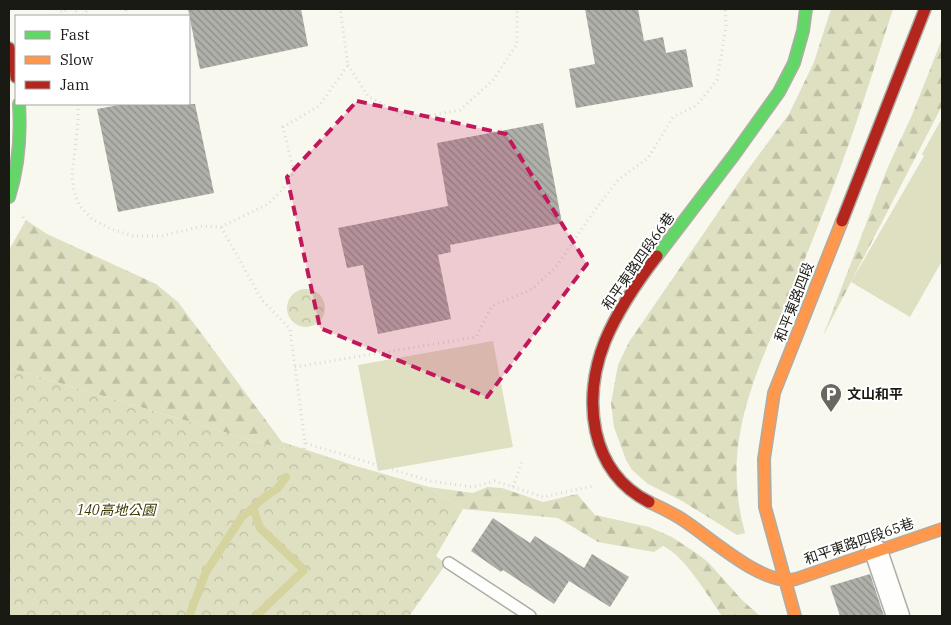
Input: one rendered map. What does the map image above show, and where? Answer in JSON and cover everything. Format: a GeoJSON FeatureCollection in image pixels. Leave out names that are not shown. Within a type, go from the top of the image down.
{"type":"FeatureCollection","features":[{"type":"Feature","properties":{"kind":"street","name":"和平東路四段66巷"},"geometry":{"type":"LineString","coordinates":[[785,582],[754,570],[676,515],[640,497],[619,481],[608,466],[598,442],[593,396],[595,374],[612,326],[626,301],[779,92],[794,63],[803,31],[806,9]]}},
{"type":"Feature","properties":{"kind":"street","name":"和平東路四段"},"geometry":{"type":"LineString","coordinates":[[795,616],[765,507],[764,459],[774,393],[925,9]]}},
{"type":"Feature","properties":{"kind":"street"},"geometry":{"type":"LineString","coordinates":[[9,48],[15,70]]}},
{"type":"Feature","properties":{"kind":"street"},"geometry":{"type":"LineString","coordinates":[[9,196],[18,164],[20,105]]}},
{"type":"Feature","properties":{"kind":"street","name":"和平東路四段65巷"},"geometry":{"type":"LineString","coordinates":[[785,582],[942,529]]}},
{"type":"Feature","properties":{"kind":"street"},"geometry":{"type":"LineString","coordinates":[[876,551],[898,616]]}},
{"type":"Feature","properties":{"kind":"lane"},"geometry":{"type":"LineString","coordinates":[[449,563],[530,616]]}},
{"type":"Feature","properties":{"kind":"path"},"geometry":{"type":"LineString","coordinates":[[56,9],[65,13]]}},
{"type":"Feature","properties":{"kind":"path"},"geometry":{"type":"LineString","coordinates":[[340,9],[348,65],[368,96],[410,119],[460,110],[494,79],[517,44],[516,9]]}},
{"type":"Feature","properties":{"kind":"path"},"geometry":{"type":"LineString","coordinates":[[294,367],[476,337],[492,306],[532,289],[556,267],[618,180],[648,158],[673,117],[697,105],[716,80],[726,26],[725,9]]}},
{"type":"Feature","properties":{"kind":"path"},"geometry":{"type":"LineString","coordinates":[[78,105],[72,176],[74,191],[79,205],[92,219],[111,229],[133,236],[162,236],[203,226],[221,227],[268,204],[283,189],[294,172],[283,127],[319,106],[348,65]]}},
{"type":"Feature","properties":{"kind":"path"},"geometry":{"type":"LineString","coordinates":[[9,196],[38,240],[51,239],[66,247],[65,279],[95,336]]}},
{"type":"Feature","properties":{"kind":"path"},"geometry":{"type":"LineString","coordinates":[[221,227],[262,300],[290,329],[305,443],[304,449]]}},
{"type":"Feature","properties":{"kind":"path"},"geometry":{"type":"LineString","coordinates":[[305,443],[430,481],[473,486],[495,481],[543,496],[619,481]]}},
{"type":"Feature","properties":{"kind":"path"},"geometry":{"type":"LineString","coordinates":[[513,486],[522,461]]}},
{"type":"Feature","properties":{"kind":"path"},"geometry":{"type":"LineString","coordinates":[[9,589],[29,594],[74,616]]}},
{"type":"Feature","properties":{"kind":"highlighted area"},"geometry":{"type":"Polygon","coordinates":[[[357,101],[506,134],[587,264],[487,397],[320,328],[287,177],[357,101]]]}},
{"type":"Feature","properties":{"kind":"green space"},"geometry":{"type":"Polygon","coordinates":[[[831,9],[893,9],[839,172],[750,392],[743,417],[737,469],[739,506],[745,533],[737,535],[682,501],[648,484],[632,470],[626,460],[614,427],[611,403],[618,365],[629,342],[741,179],[789,114],[814,62],[831,9]]]}},
{"type":"Feature","properties":{"kind":"green space"},"geometry":{"type":"Polygon","coordinates":[[[942,39],[942,106],[823,336],[887,169],[912,115],[942,39]]]}},
{"type":"Feature","properties":{"kind":"green space"},"geometry":{"type":"Polygon","coordinates":[[[942,118],[942,261],[910,317],[851,282],[924,156],[922,154],[942,118]]]}},
{"type":"Feature","properties":{"kind":"green space"},"geometry":{"type":"Polygon","coordinates":[[[26,220],[47,234],[156,284],[178,302],[282,442],[285,450],[9,368],[9,250],[26,220]]]}},
{"type":"Feature","properties":{"kind":"green space"},"geometry":{"type":"Polygon","coordinates":[[[306,289],[319,295],[325,308],[319,321],[306,327],[293,321],[287,308],[293,295],[306,289]]]}},
{"type":"Feature","properties":{"kind":"green space"},"geometry":{"type":"Polygon","coordinates":[[[493,341],[513,447],[378,471],[358,365],[493,341]]]}},
{"type":"Feature","properties":{"kind":"green space","name":"140高地公園"},"geometry":{"type":"Polygon","coordinates":[[[9,368],[285,450],[282,442],[429,487],[463,509],[436,556],[446,564],[410,615],[412,616],[9,616],[9,368]]]}},
{"type":"Feature","properties":{"kind":"green space"},"geometry":{"type":"Polygon","coordinates":[[[429,487],[473,493],[487,487],[502,488],[543,502],[577,494],[595,515],[649,527],[672,537],[699,555],[760,616],[722,616],[687,567],[671,551],[663,546],[654,552],[598,542],[558,518],[463,509],[429,487]]]}},
{"type":"Feature","properties":{"kind":"building"},"geometry":{"type":"Polygon","coordinates":[[[188,9],[301,9],[308,46],[200,69],[188,9]]]}},
{"type":"Feature","properties":{"kind":"building"},"geometry":{"type":"Polygon","coordinates":[[[585,9],[638,9],[644,41],[663,37],[666,53],[686,49],[693,87],[576,108],[569,69],[595,64],[585,9]]]}},
{"type":"Feature","properties":{"kind":"building"},"geometry":{"type":"Polygon","coordinates":[[[195,104],[214,193],[118,212],[97,109],[119,105],[195,104]]]}},
{"type":"Feature","properties":{"kind":"building"},"geometry":{"type":"Polygon","coordinates":[[[543,123],[562,223],[450,245],[451,252],[438,255],[451,319],[378,334],[363,265],[347,268],[338,228],[448,206],[437,143],[543,123]]]}},
{"type":"Feature","properties":{"kind":"building"},"geometry":{"type":"Polygon","coordinates":[[[493,518],[530,543],[535,536],[584,568],[592,554],[629,577],[610,607],[569,581],[554,604],[503,570],[501,572],[471,551],[493,518]]]}},
{"type":"Feature","properties":{"kind":"building"},"geometry":{"type":"Polygon","coordinates":[[[870,574],[884,616],[840,616],[830,586],[870,574]]]}},
{"type":"Feature","properties":{"kind":"waterway"},"geometry":{"type":"LineString","coordinates":[[189,616],[206,572],[241,518],[277,489],[286,477]]}},
{"type":"Feature","properties":{"kind":"waterway"},"geometry":{"type":"LineString","coordinates":[[253,508],[260,528],[304,570],[256,616]]}},
{"type":"Feature","properties":{"kind":"traffic: fast"},"geometry":{"type":"LineString","coordinates":[[657,256],[779,92],[794,63],[803,31],[806,9]]}},
{"type":"Feature","properties":{"kind":"traffic: fast"},"geometry":{"type":"LineString","coordinates":[[9,197],[18,151],[19,105]]}},
{"type":"Feature","properties":{"kind":"traffic: slow"},"geometry":{"type":"LineString","coordinates":[[795,616],[765,507],[764,459],[774,393],[842,221]]}},
{"type":"Feature","properties":{"kind":"traffic: slow"},"geometry":{"type":"LineString","coordinates":[[649,502],[680,518],[752,568],[768,576],[783,580],[796,579],[942,529]]}},
{"type":"Feature","properties":{"kind":"traffic: jam"},"geometry":{"type":"LineString","coordinates":[[842,221],[925,9]]}},
{"type":"Feature","properties":{"kind":"traffic: jam"},"geometry":{"type":"LineString","coordinates":[[9,48],[15,64]]}},
{"type":"Feature","properties":{"kind":"traffic: jam"},"geometry":{"type":"LineString","coordinates":[[649,502],[629,489],[614,472],[603,453],[596,432],[593,409],[598,363],[605,341],[628,297],[657,256]]}},
{"type":"Feature","properties":{"kind":"place","name":"文山和平"},"geometry":{"type":"Point","coordinates":[831,413]}}]}
